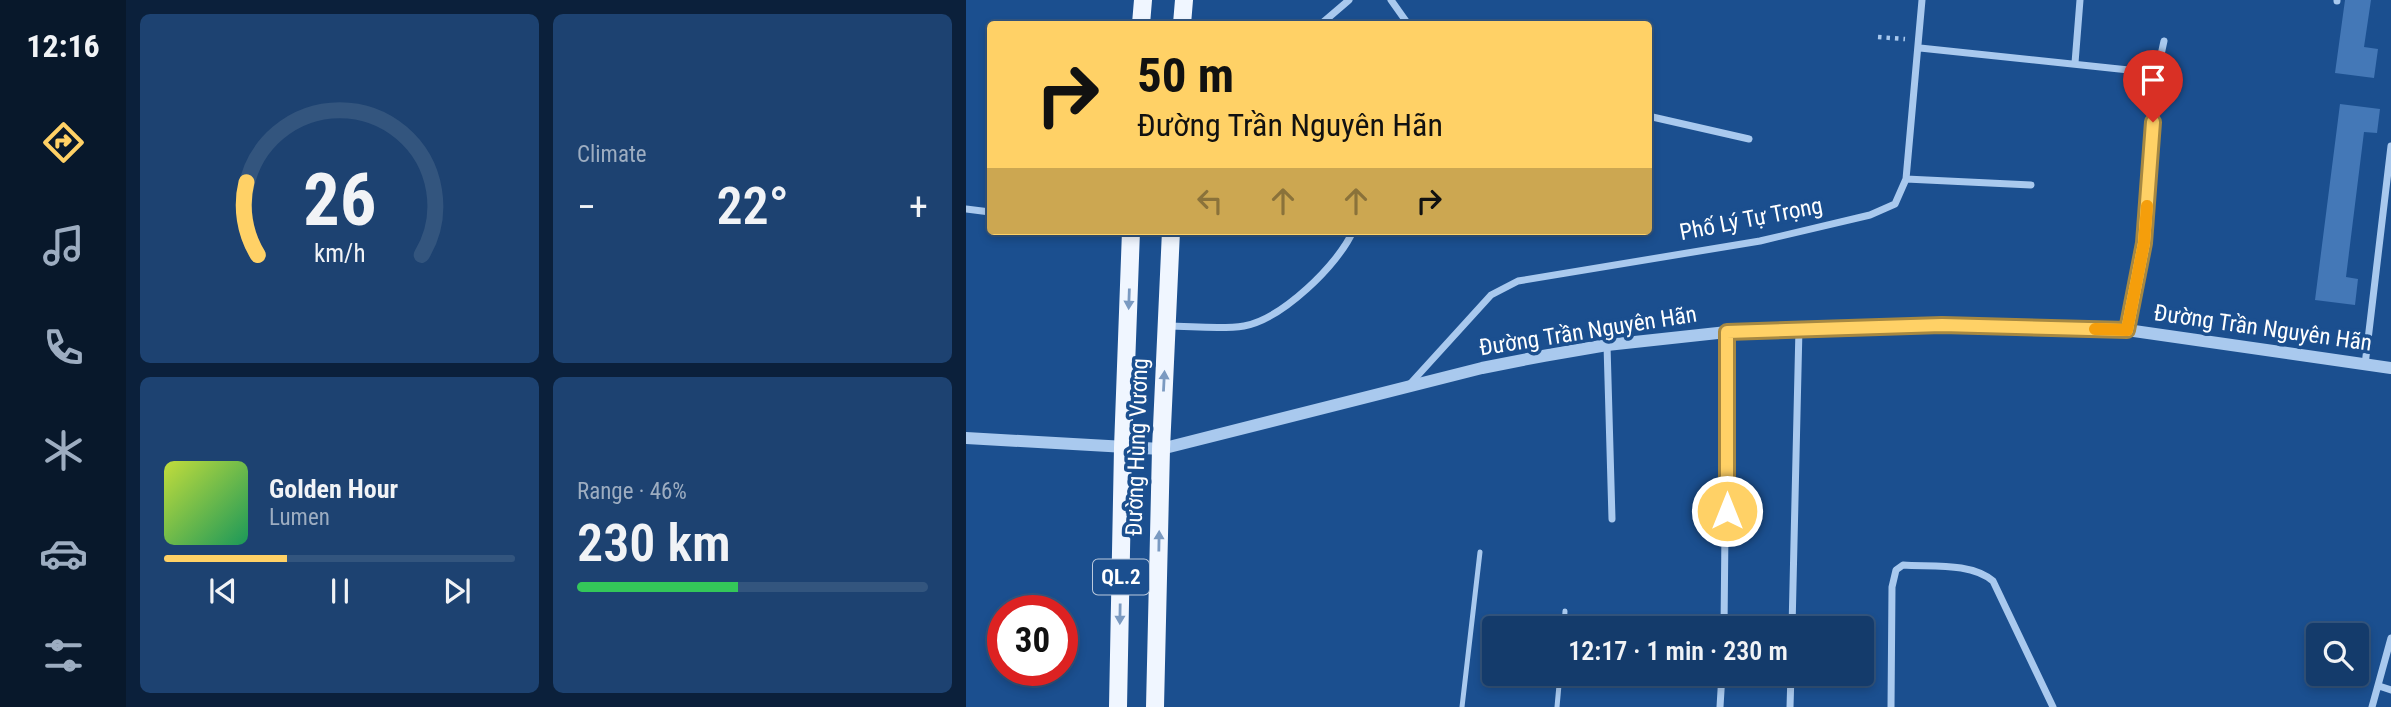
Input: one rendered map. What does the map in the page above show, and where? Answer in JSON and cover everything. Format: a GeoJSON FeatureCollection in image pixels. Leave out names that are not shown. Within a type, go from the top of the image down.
{"type":"FeatureCollection","features":[{"type":"Feature","properties":{"kind":"main road"},"geometry":{"type":"LineString","coordinates":[[1141,21],[1143,0]]}},
{"type":"Feature","properties":{"kind":"main road"},"geometry":{"type":"LineString","coordinates":[[1182,21],[1184,0]]}},
{"type":"Feature","properties":{"kind":"main road","name":"Đường Hùng Vương"},"geometry":{"type":"LineString","coordinates":[[1118,707],[1131,235]]}},
{"type":"Feature","properties":{"kind":"main road","name":"Đường Hùng Vương"},"geometry":{"type":"LineString","coordinates":[[1155,707],[1161,449],[1171,235]]}},
{"type":"Feature","properties":{"kind":"street"},"geometry":{"type":"LineString","coordinates":[[1324,21],[1349,0]]}},
{"type":"Feature","properties":{"kind":"street"},"geometry":{"type":"LineString","coordinates":[[1391,0],[1406,21]]}},
{"type":"Feature","properties":{"kind":"street","name":"Phố Lý Tự Trọng"},"geometry":{"type":"LineString","coordinates":[[1407,387],[1491,295],[1518,281],[1760,241],[1870,215],[1895,204],[1906,180],[1922,0]]}},
{"type":"Feature","properties":{"kind":"street"},"geometry":{"type":"LineString","coordinates":[[2076,62],[2080,0]]}},
{"type":"Feature","properties":{"kind":"street"},"geometry":{"type":"LineString","coordinates":[[2127,330],[2144,243],[2157,73],[2164,41]]}},
{"type":"Feature","properties":{"kind":"street"},"geometry":{"type":"LineString","coordinates":[[1920,44],[2157,73]]}},
{"type":"Feature","properties":{"kind":"street"},"geometry":{"type":"LineString","coordinates":[[1652,117],[1749,139]]}},
{"type":"Feature","properties":{"kind":"street"},"geometry":{"type":"LineString","coordinates":[[2365,365],[2391,146]]}},
{"type":"Feature","properties":{"kind":"street"},"geometry":{"type":"LineString","coordinates":[[1906,180],[2031,185]]}},
{"type":"Feature","properties":{"kind":"street"},"geometry":{"type":"LineString","coordinates":[[966,209],[987,212]]}},
{"type":"Feature","properties":{"kind":"street"},"geometry":{"type":"LineString","coordinates":[[1166,326],[1242,326],[1266,319],[1314,282],[1351,235]]}},
{"type":"Feature","properties":{"kind":"street","name":"Đường Trần Nguyên Hãn"},"geometry":{"type":"LineString","coordinates":[[966,438],[1161,449],[1494,366],[1607,345],[1727,332],[1799,328],[1942,325],[2127,330],[2391,368]]}},
{"type":"Feature","properties":{"kind":"street"},"geometry":{"type":"LineString","coordinates":[[1792,616],[1799,328]]}},
{"type":"Feature","properties":{"kind":"street"},"geometry":{"type":"LineString","coordinates":[[1724,616],[1727,332]]}},
{"type":"Feature","properties":{"kind":"street"},"geometry":{"type":"LineString","coordinates":[[1607,345],[1612,519]]}},
{"type":"Feature","properties":{"kind":"street"},"geometry":{"type":"LineString","coordinates":[[1891,707],[1892,587],[1896,570],[1903,565],[1983,572],[1993,581],[2053,707]]}},
{"type":"Feature","properties":{"kind":"street"},"geometry":{"type":"LineString","coordinates":[[2372,707],[2391,638]]}},
{"type":"Feature","properties":{"kind":"street"},"geometry":{"type":"LineString","coordinates":[[1720,707],[1721,686]]}},
{"type":"Feature","properties":{"kind":"street"},"geometry":{"type":"LineString","coordinates":[[1790,707],[1791,686]]}},
{"type":"Feature","properties":{"kind":"street"},"geometry":{"type":"LineString","coordinates":[[2379,686],[2391,690]]}},
{"type":"Feature","properties":{"kind":"lane"},"geometry":{"type":"LineString","coordinates":[[1462,707],[1480,552]]}},
{"type":"Feature","properties":{"kind":"lane"},"geometry":{"type":"LineString","coordinates":[[1565,611],[1565,616]]}},
{"type":"Feature","properties":{"kind":"lane"},"geometry":{"type":"LineString","coordinates":[[1557,707],[1559,686]]}},
{"type":"Feature","properties":{"kind":"path"},"geometry":{"type":"LineString","coordinates":[[1878,37],[1920,44]]}},
{"type":"Feature","properties":{"kind":"building"},"geometry":{"type":"Polygon","coordinates":[[[2345,0],[2371,0],[2364,47],[2378,49],[2374,78],[2335,73],[2345,0]]]}},
{"type":"Feature","properties":{"kind":"building"},"geometry":{"type":"Polygon","coordinates":[[[2340,104],[2380,109],[2377,133],[2364,132],[2346,277],[2358,279],[2355,305],[2315,300],[2340,104]]]}},
{"type":"Feature","properties":{"kind":"slow traffic"},"geometry":{"type":"LineString","coordinates":[[2095,329],[2127,330],[2144,243],[2147,206]]}},
{"type":"Feature","properties":{"kind":"route"},"geometry":{"type":"LineString","coordinates":[[1727,511],[1727,332],[1942,325],[2127,330],[2144,243],[2153,122]]}}]}
